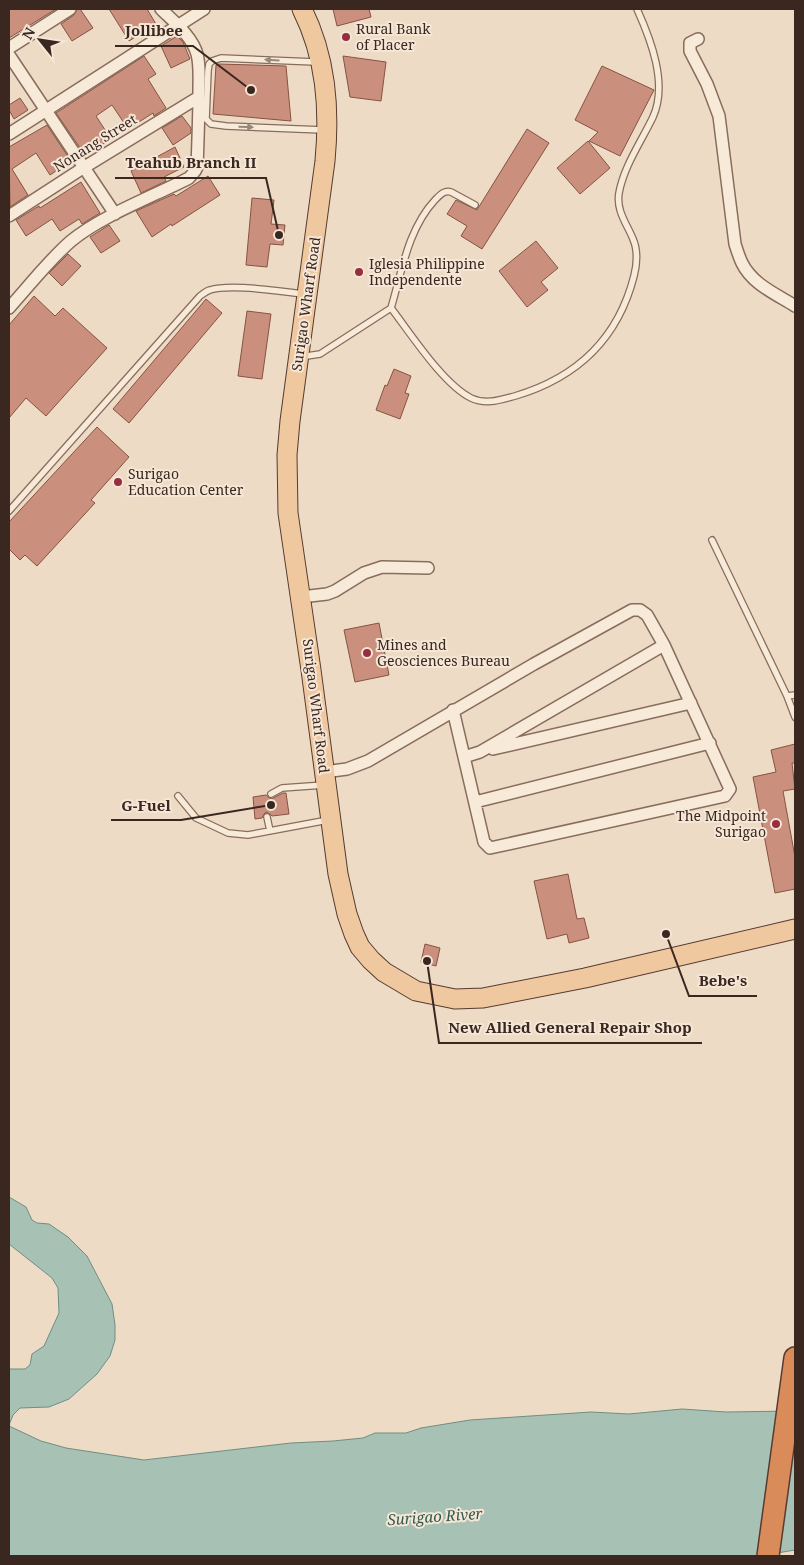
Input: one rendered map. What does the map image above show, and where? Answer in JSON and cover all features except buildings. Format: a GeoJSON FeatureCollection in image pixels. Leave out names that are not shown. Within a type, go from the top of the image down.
{"type":"FeatureCollection","features":[{"type":"Feature","properties":{"kind":"highway"},"geometry":{"type":"LineString","coordinates":[[768,1556],[795,1358]]}},
{"type":"Feature","properties":{"kind":"main road","name":"Surigao Wharf Road"},"geometry":{"type":"LineString","coordinates":[[302,9],[308,21],[321,62],[327,95],[328,130],[290,430],[287,484],[288,513],[341,894],[360,947],[384,972],[416,991],[456,999],[484,998],[515,993],[795,928]]}},
{"type":"Feature","properties":{"kind":"street"},"geometry":{"type":"LineString","coordinates":[[9,48],[70,9]]}},
{"type":"Feature","properties":{"kind":"street"},"geometry":{"type":"LineString","coordinates":[[9,308],[72,240],[115,214],[193,175],[197,167],[199,97],[197,53],[178,26],[161,9]]}},
{"type":"Feature","properties":{"kind":"street"},"geometry":{"type":"LineString","coordinates":[[9,134],[204,9]]}},
{"type":"Feature","properties":{"kind":"street"},"geometry":{"type":"LineString","coordinates":[[698,38],[690,43],[690,51],[707,84],[719,116],[735,244],[739,257],[751,277],[795,306]]}},
{"type":"Feature","properties":{"kind":"street"},"geometry":{"type":"LineString","coordinates":[[9,55],[45,112],[115,214]]}},
{"type":"Feature","properties":{"kind":"street","name":"Nonang Street"},"geometry":{"type":"LineString","coordinates":[[9,216],[199,97]]}},
{"type":"Feature","properties":{"kind":"street"},"geometry":{"type":"LineString","coordinates":[[301,598],[320,596],[335,591],[374,569],[382,567],[428,568]]}},
{"type":"Feature","properties":{"kind":"street"},"geometry":{"type":"LineString","coordinates":[[325,779],[368,761],[454,710],[534,664],[632,610],[640,610],[647,615],[664,645],[730,786],[729,792],[725,796],[493,848],[488,847],[484,842],[454,710]]}},
{"type":"Feature","properties":{"kind":"street"},"geometry":{"type":"LineString","coordinates":[[480,752],[664,645]]}},
{"type":"Feature","properties":{"kind":"street"},"geometry":{"type":"LineString","coordinates":[[464,757],[691,703]]}},
{"type":"Feature","properties":{"kind":"street"},"geometry":{"type":"LineString","coordinates":[[475,802],[710,743]]}},
{"type":"Feature","properties":{"kind":"lane"},"geometry":{"type":"LineString","coordinates":[[391,308],[447,378],[461,392],[483,402],[523,393],[562,377],[593,353],[605,339],[615,324],[628,297],[637,258],[634,241],[624,224],[620,210],[619,194],[628,166],[653,117],[658,103],[659,89],[654,54],[647,30],[637,9]]}},
{"type":"Feature","properties":{"kind":"lane"},"geometry":{"type":"LineString","coordinates":[[321,62],[240,58],[216,59],[209,64],[206,119],[211,124],[226,126],[328,130]]}},
{"type":"Feature","properties":{"kind":"lane"},"geometry":{"type":"LineString","coordinates":[[298,358],[320,354],[391,308],[412,235],[426,210],[440,194],[447,191],[475,205]]}},
{"type":"Feature","properties":{"kind":"lane"},"geometry":{"type":"LineString","coordinates":[[9,511],[200,296],[209,290],[220,288],[278,290],[308,294]]}},
{"type":"Feature","properties":{"kind":"lane"},"geometry":{"type":"LineString","coordinates":[[712,540],[787,696],[795,717]]}},
{"type":"Feature","properties":{"kind":"lane"},"geometry":{"type":"LineString","coordinates":[[787,696],[795,695]]}},
{"type":"Feature","properties":{"kind":"lane"},"geometry":{"type":"LineString","coordinates":[[271,794],[282,788],[325,779]]}},
{"type":"Feature","properties":{"kind":"lane"},"geometry":{"type":"LineString","coordinates":[[178,796],[196,818],[228,834],[248,836],[330,819]]}},
{"type":"Feature","properties":{"kind":"lane"},"geometry":{"type":"LineString","coordinates":[[267,817],[270,831]]}},
{"type":"Feature","properties":{"kind":"water"},"geometry":{"type":"Polygon","coordinates":[[[9,1197],[26,1207],[32,1220],[37,1223],[49,1224],[68,1237],[87,1256],[112,1304],[115,1340],[110,1356],[97,1374],[69,1399],[49,1407],[20,1408],[13,1415],[9,1425],[9,1369],[25,1369],[30,1365],[32,1354],[44,1346],[59,1313],[58,1288],[52,1278],[9,1244],[9,1197]]]}},
{"type":"Feature","properties":{"kind":"water","name":"Surigao River"},"geometry":{"type":"Polygon","coordinates":[[[682,1409],[726,1412],[795,1411],[795,1550],[759,1556],[9,1556],[9,1426],[41,1441],[66,1448],[144,1460],[291,1443],[363,1438],[375,1433],[406,1433],[421,1428],[470,1420],[591,1412],[629,1414],[682,1409]]]}},
{"type":"Feature","properties":{"kind":"place","name":"Rural Bank of Placer"},"geometry":{"type":"Point","coordinates":[346,37]}},
{"type":"Feature","properties":{"kind":"place","name":"Jollibee"},"geometry":{"type":"Point","coordinates":[251,90]}},
{"type":"Feature","properties":{"kind":"place","name":"Teahub Branch II"},"geometry":{"type":"Point","coordinates":[279,235]}},
{"type":"Feature","properties":{"kind":"place","name":"Iglesia Philippine Independente"},"geometry":{"type":"Point","coordinates":[359,272]}},
{"type":"Feature","properties":{"kind":"place","name":"Surigao Education Center"},"geometry":{"type":"Point","coordinates":[118,482]}},
{"type":"Feature","properties":{"kind":"place","name":"Mines and Geosciences Bureau"},"geometry":{"type":"Point","coordinates":[367,653]}},
{"type":"Feature","properties":{"kind":"place","name":"G-Fuel"},"geometry":{"type":"Point","coordinates":[271,805]}},
{"type":"Feature","properties":{"kind":"place","name":"The Midpoint Surigao"},"geometry":{"type":"Point","coordinates":[776,824]}},
{"type":"Feature","properties":{"kind":"place","name":"Bebe's"},"geometry":{"type":"Point","coordinates":[666,934]}},
{"type":"Feature","properties":{"kind":"place","name":"New Allied General Repair Shop"},"geometry":{"type":"Point","coordinates":[427,961]}}]}
